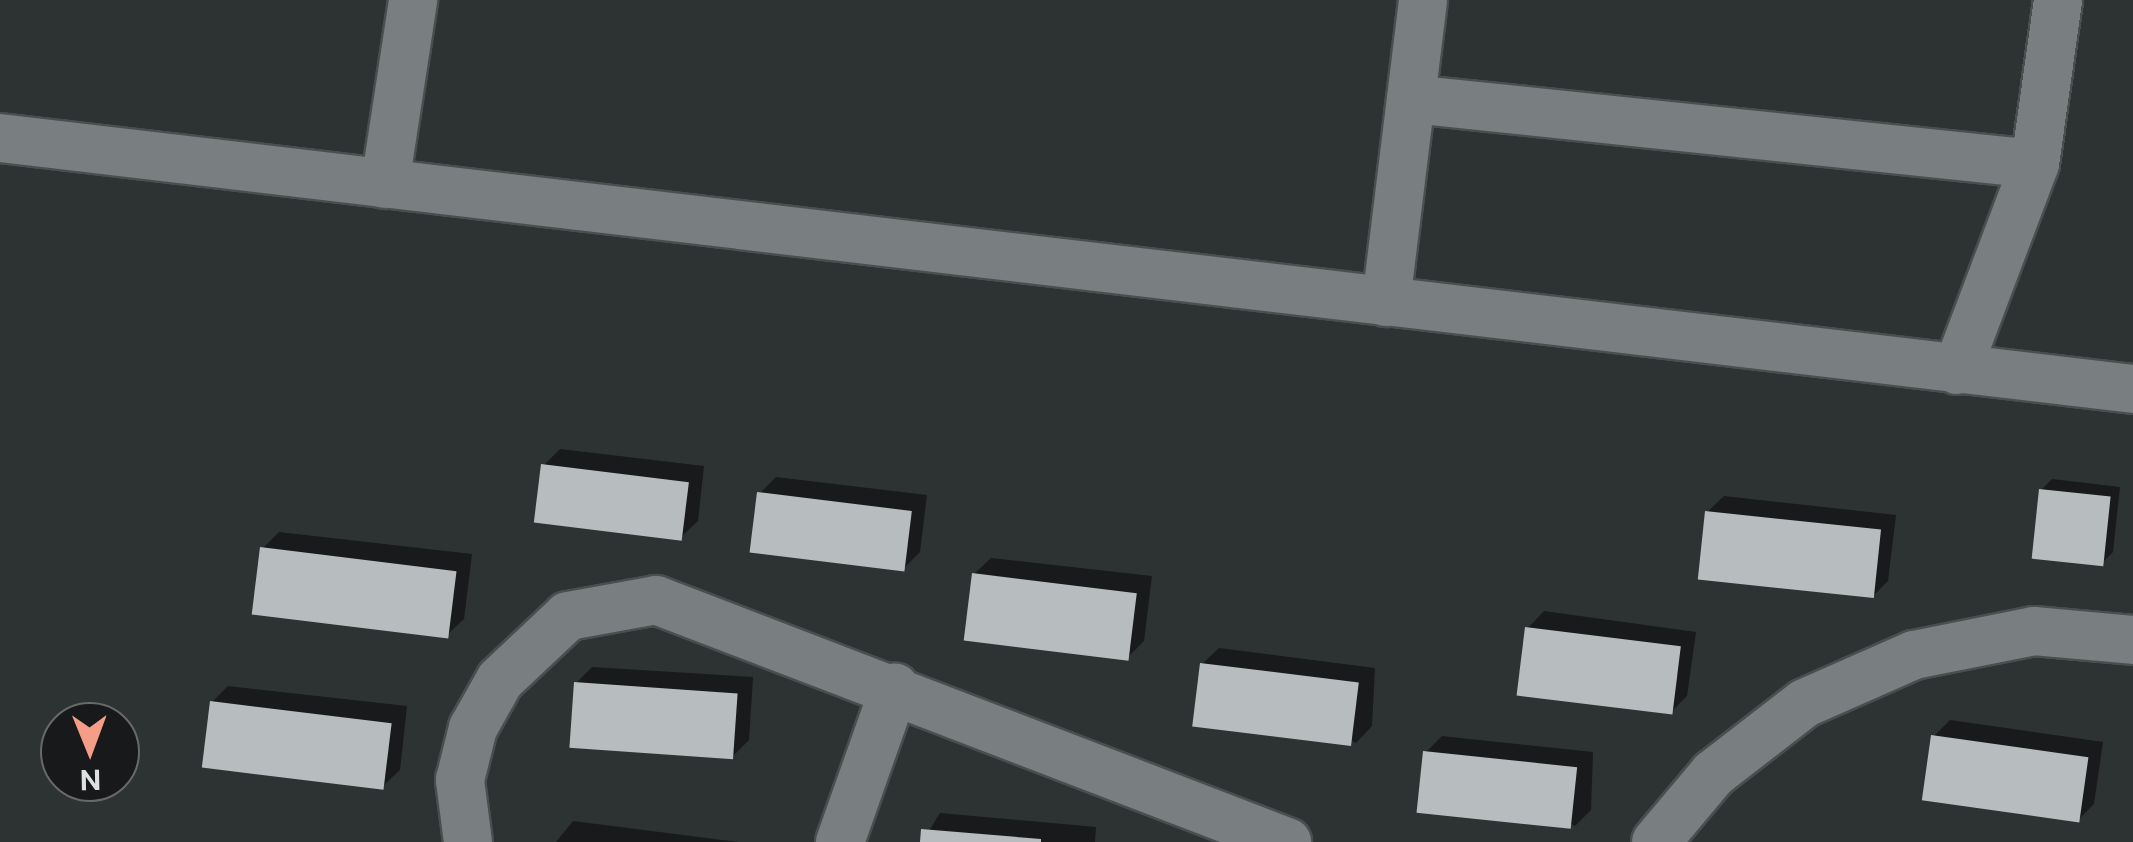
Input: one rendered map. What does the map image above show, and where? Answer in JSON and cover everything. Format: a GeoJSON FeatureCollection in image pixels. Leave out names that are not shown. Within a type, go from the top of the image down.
{"type":"FeatureCollection","features":[{"type":"Feature","properties":{"kind":"street"},"geometry":{"type":"LineString","coordinates":[[385,184],[412,0]]}},
{"type":"Feature","properties":{"kind":"street"},"geometry":{"type":"LineString","coordinates":[[1386,302],[1424,0]]}},
{"type":"Feature","properties":{"kind":"street"},"geometry":{"type":"LineString","coordinates":[[1957,370],[2035,164],[2058,0]]}},
{"type":"Feature","properties":{"kind":"street"},"geometry":{"type":"LineString","coordinates":[[1411,99],[2035,164]]}},
{"type":"Feature","properties":{"kind":"street"},"geometry":{"type":"LineString","coordinates":[[0,138],[2133,389]]}},
{"type":"Feature","properties":{"kind":"street"},"geometry":{"type":"LineString","coordinates":[[468,842],[460,780],[473,728],[528,644],[568,616],[627,602],[697,609],[1287,842]]}},
{"type":"Feature","properties":{"kind":"street"},"geometry":{"type":"LineString","coordinates":[[1656,842],[1713,774],[1805,703],[1914,654],[2034,631],[2133,640]]}},
{"type":"Feature","properties":{"kind":"street"},"geometry":{"type":"LineString","coordinates":[[840,842],[895,687]]}},
{"type":"Feature","properties":{"kind":"building"},"geometry":{"type":"Polygon","coordinates":[[[541,464],[689,482],[682,541],[534,523],[541,464]]]}},
{"type":"Feature","properties":{"kind":"building"},"geometry":{"type":"Polygon","coordinates":[[[2039,489],[2111,497],[2103,566],[2032,559],[2039,489]]]}},
{"type":"Feature","properties":{"kind":"building"},"geometry":{"type":"Polygon","coordinates":[[[757,492],[912,511],[904,572],[750,553],[757,492]]]}},
{"type":"Feature","properties":{"kind":"building"},"geometry":{"type":"Polygon","coordinates":[[[1705,511],[1881,530],[1874,598],[1698,580],[1705,511]]]}},
{"type":"Feature","properties":{"kind":"building"},"geometry":{"type":"Polygon","coordinates":[[[260,547],[457,571],[448,639],[252,614],[260,547]]]}},
{"type":"Feature","properties":{"kind":"building"},"geometry":{"type":"Polygon","coordinates":[[[972,573],[1137,593],[1128,661],[964,640],[972,573]]]}},
{"type":"Feature","properties":{"kind":"building"},"geometry":{"type":"Polygon","coordinates":[[[1525,627],[1681,646],[1672,715],[1517,695],[1525,627]]]}},
{"type":"Feature","properties":{"kind":"building"},"geometry":{"type":"Polygon","coordinates":[[[1200,663],[1359,682],[1351,746],[1192,727],[1200,663]]]}},
{"type":"Feature","properties":{"kind":"building"},"geometry":{"type":"Polygon","coordinates":[[[574,682],[738,693],[733,759],[569,748],[574,682]]]}},
{"type":"Feature","properties":{"kind":"building"},"geometry":{"type":"Polygon","coordinates":[[[210,701],[392,723],[383,790],[202,768],[210,701]]]}},
{"type":"Feature","properties":{"kind":"building"},"geometry":{"type":"Polygon","coordinates":[[[1931,735],[2088,757],[2079,822],[1922,800],[1931,735]]]}},
{"type":"Feature","properties":{"kind":"building"},"geometry":{"type":"Polygon","coordinates":[[[1423,751],[1577,767],[1571,829],[1417,813],[1423,751]]]}},
{"type":"Feature","properties":{"kind":"building"},"geometry":{"type":"Polygon","coordinates":[[[921,829],[1041,839],[1041,842],[920,842],[921,829]]]}}]}
